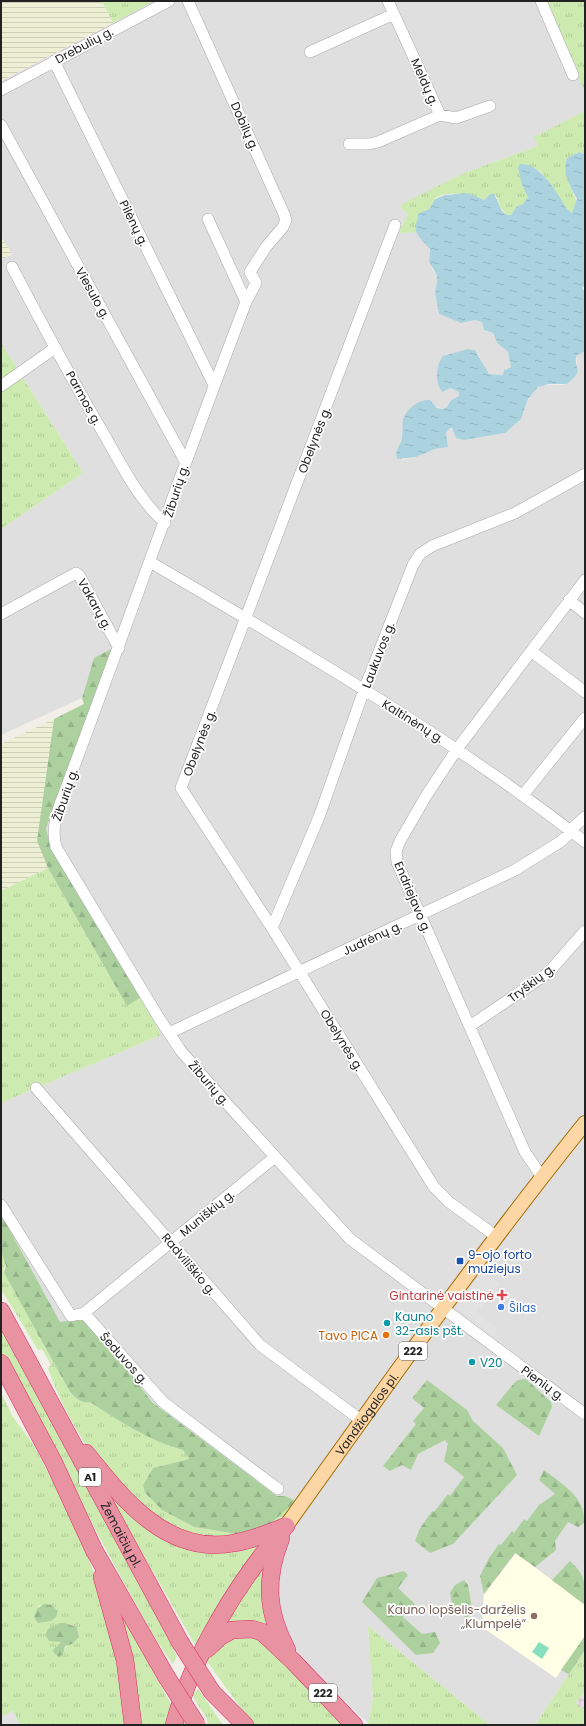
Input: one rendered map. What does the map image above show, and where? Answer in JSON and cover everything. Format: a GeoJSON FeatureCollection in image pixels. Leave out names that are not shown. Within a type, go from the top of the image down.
{"type":"FeatureCollection","features":[{"type":"Feature","properties":{"kind":"highway","name":"Žemaičių pl."},"geometry":{"type":"LineString","coordinates":[[1,1311],[180,1642],[212,1692],[245,1725]]}},
{"type":"Feature","properties":{"kind":"highway","name":"A1"},"geometry":{"type":"LineString","coordinates":[[1,1363],[54,1463],[94,1550],[166,1676],[197,1725]]}},
{"type":"Feature","properties":{"kind":"highway"},"geometry":{"type":"LineString","coordinates":[[59,1420],[116,1490],[149,1521],[166,1532],[206,1544],[232,1544],[254,1538],[286,1526]]}},
{"type":"Feature","properties":{"kind":"highway","name":"Vandžiogalos pl."},"geometry":{"type":"LineString","coordinates":[[202,1654],[214,1628],[230,1603],[266,1550],[286,1526]]}},
{"type":"Feature","properties":{"kind":"highway","name":"222"},"geometry":{"type":"LineString","coordinates":[[286,1526],[273,1561],[271,1573],[270,1597],[276,1625],[293,1661],[354,1725]]}},
{"type":"Feature","properties":{"kind":"highway"},"geometry":{"type":"LineString","coordinates":[[94,1550],[125,1660],[133,1725]]}},
{"type":"Feature","properties":{"kind":"highway"},"geometry":{"type":"LineString","coordinates":[[202,1654],[221,1636],[232,1630],[243,1628],[262,1632],[293,1661]]}},
{"type":"Feature","properties":{"kind":"highway","name":"222"},"geometry":{"type":"LineString","coordinates":[[174,1725],[182,1698],[202,1654]]}},
{"type":"Feature","properties":{"kind":"highway","name":"A1"},"geometry":{"type":"LineString","coordinates":[[212,1692],[232,1725]]}},
{"type":"Feature","properties":{"kind":"main road","name":"Vandžiogalos pl."},"geometry":{"type":"LineString","coordinates":[[286,1526],[442,1309],[542,1177],[585,1124]]}},
{"type":"Feature","properties":{"kind":"street","name":"Drebulių g."},"geometry":{"type":"LineString","coordinates":[[1,90],[169,1]]}},
{"type":"Feature","properties":{"kind":"street","name":"Dobilų g."},"geometry":{"type":"LineString","coordinates":[[188,1],[286,220],[283,227],[266,247]]}},
{"type":"Feature","properties":{"kind":"street","name":"Meldų g."},"geometry":{"type":"LineString","coordinates":[[388,1],[440,115],[456,118],[490,106]]}},
{"type":"Feature","properties":{"kind":"street"},"geometry":{"type":"LineString","coordinates":[[540,1],[573,75]]}},
{"type":"Feature","properties":{"kind":"street"},"geometry":{"type":"LineString","coordinates":[[310,52],[394,14]]}},
{"type":"Feature","properties":{"kind":"street","name":"Pilėnų g."},"geometry":{"type":"LineString","coordinates":[[54,61],[214,385]]}},
{"type":"Feature","properties":{"kind":"street"},"geometry":{"type":"LineString","coordinates":[[349,144],[369,144],[378,142],[440,115]]}},
{"type":"Feature","properties":{"kind":"street","name":"Viesulo g."},"geometry":{"type":"LineString","coordinates":[[1,125],[185,461]]}},
{"type":"Feature","properties":{"kind":"street"},"geometry":{"type":"LineString","coordinates":[[208,219],[246,302]]}},
{"type":"Feature","properties":{"kind":"street","name":"Obelynės g."},"geometry":{"type":"LineString","coordinates":[[395,225],[247,618],[181,788],[272,928],[434,1186],[449,1202],[497,1237]]}},
{"type":"Feature","properties":{"kind":"street","name":"Žiburių g."},"geometry":{"type":"LineString","coordinates":[[266,247],[250,272],[256,283],[246,302],[185,461],[165,523],[60,807],[54,827],[53,838],[56,847],[170,1033],[195,1067],[350,1239],[442,1309]]}},
{"type":"Feature","properties":{"kind":"street","name":"Parmos g."},"geometry":{"type":"LineString","coordinates":[[12,267],[55,348],[118,459],[150,510],[165,523]]}},
{"type":"Feature","properties":{"kind":"street"},"geometry":{"type":"LineString","coordinates":[[1,386],[55,348]]}},
{"type":"Feature","properties":{"kind":"street","name":"Laukuvos g."},"geometry":{"type":"LineString","coordinates":[[272,928],[319,818],[364,690],[409,574],[420,554],[447,539],[516,513],[585,474]]}},
{"type":"Feature","properties":{"kind":"street","name":"Kaltinėnų g."},"geometry":{"type":"LineString","coordinates":[[150,562],[247,618],[457,749],[523,795],[585,842]]}},
{"type":"Feature","properties":{"kind":"street","name":"Vakarų g."},"geometry":{"type":"LineString","coordinates":[[1,614],[76,573],[79,575],[119,648]]}},
{"type":"Feature","properties":{"kind":"street","name":"Endriejavo g."},"geometry":{"type":"LineString","coordinates":[[542,1177],[525,1152],[397,862],[396,851],[400,841],[426,796],[457,749],[568,600],[585,580]]}},
{"type":"Feature","properties":{"kind":"street"},"geometry":{"type":"LineString","coordinates":[[568,600],[585,613]]}},
{"type":"Feature","properties":{"kind":"street"},"geometry":{"type":"LineString","coordinates":[[531,651],[585,692]]}},
{"type":"Feature","properties":{"kind":"street"},"geometry":{"type":"LineString","coordinates":[[523,795],[585,718]]}},
{"type":"Feature","properties":{"kind":"street","name":"Judrėnų g."},"geometry":{"type":"LineString","coordinates":[[170,1033],[535,859],[560,842],[568,835],[570,830],[585,817]]}},
{"type":"Feature","properties":{"kind":"street","name":"Tryškių g."},"geometry":{"type":"LineString","coordinates":[[470,1026],[548,973],[585,931]]}},
{"type":"Feature","properties":{"kind":"street","name":"Radviliškio g."},"geometry":{"type":"LineString","coordinates":[[36,1088],[260,1345],[362,1421]]}},
{"type":"Feature","properties":{"kind":"street","name":"Muniškių g."},"geometry":{"type":"LineString","coordinates":[[84,1313],[275,1157]]}},
{"type":"Feature","properties":{"kind":"street"},"geometry":{"type":"LineString","coordinates":[[1,1205],[71,1316],[84,1313]]}},
{"type":"Feature","properties":{"kind":"street","name":"Pienių g."},"geometry":{"type":"LineString","coordinates":[[442,1309],[585,1414]]}},
{"type":"Feature","properties":{"kind":"street","name":"Šeduvos g."},"geometry":{"type":"LineString","coordinates":[[84,1313],[163,1402],[278,1489]]}},
{"type":"Feature","properties":{"kind":"shaded area"},"geometry":{"type":"Polygon","coordinates":[[[1,1],[102,1],[113,23],[1,81],[1,1]]]}},
{"type":"Feature","properties":{"kind":"shaded area"},"geometry":{"type":"Polygon","coordinates":[[[154,1],[544,1],[585,92],[585,111],[535,137],[538,146],[464,173],[400,207],[408,214],[398,233],[417,232],[430,249],[429,258],[432,269],[437,275],[438,283],[435,293],[439,314],[461,323],[475,320],[482,322],[485,331],[493,333],[497,343],[508,352],[511,367],[506,368],[503,375],[490,374],[487,372],[478,353],[472,349],[447,355],[437,376],[441,390],[443,392],[450,388],[455,389],[459,392],[459,396],[451,400],[447,407],[443,409],[434,406],[401,439],[396,453],[402,460],[416,457],[435,449],[448,447],[446,433],[450,428],[464,440],[505,433],[521,418],[531,393],[542,385],[563,385],[577,364],[576,355],[585,351],[585,1115],[467,1267],[296,1501],[285,1496],[277,1496],[152,1402],[88,1318],[60,1322],[1,1214],[1,1103],[161,1035],[51,848],[46,828],[115,648],[94,658],[82,698],[1,735],[1,529],[83,473],[1,343],[1,260],[12,254],[1,237],[1,81],[154,1]]]}},
{"type":"Feature","properties":{"kind":"shaded area"},"geometry":{"type":"Polygon","coordinates":[[[1,237],[12,254],[1,260],[1,237]]]}},
{"type":"Feature","properties":{"kind":"shaded area"},"geometry":{"type":"Polygon","coordinates":[[[54,719],[37,841],[48,868],[1,891],[1,744],[54,719]]]}},
{"type":"Feature","properties":{"kind":"shaded area"},"geometry":{"type":"Polygon","coordinates":[[[585,1136],[585,1650],[535,1725],[490,1725],[368,1626],[373,1698],[368,1723],[306,1665],[287,1638],[275,1593],[280,1565],[289,1536],[342,1457],[452,1303],[585,1136]]]}},
{"type":"Feature","properties":{"kind":"shaded area"},"geometry":{"type":"Polygon","coordinates":[[[480,1268],[500,1284],[477,1312],[498,1329],[493,1336],[452,1303],[480,1268]]]}},
{"type":"Feature","properties":{"kind":"shaded area","name":"Kauno lopšelis-darželis „Klumpelė“"},"geometry":{"type":"Polygon","coordinates":[[[516,1553],[585,1605],[585,1636],[556,1678],[482,1627],[484,1594],[516,1553]]]}},
{"type":"Feature","properties":{"kind":"shaded area"},"geometry":{"type":"Polygon","coordinates":[[[585,1692],[585,1710],[576,1703],[585,1692]]]}},
{"type":"Feature","properties":{"kind":"shaded area"},"geometry":{"type":"Polygon","coordinates":[[[13,1711],[20,1725],[1,1725],[1,1717],[13,1711]]]}},
{"type":"Feature","properties":{"kind":"green space"},"geometry":{"type":"Polygon","coordinates":[[[102,1],[154,1],[113,23],[102,1]]]}},
{"type":"Feature","properties":{"kind":"green space"},"geometry":{"type":"Polygon","coordinates":[[[544,1],[585,1],[585,92],[580,82],[544,1]]]}},
{"type":"Feature","properties":{"kind":"green space"},"geometry":{"type":"Polygon","coordinates":[[[585,111],[585,154],[579,152],[567,158],[569,184],[577,202],[572,213],[567,209],[540,171],[522,164],[519,171],[528,197],[523,204],[517,206],[511,215],[507,215],[500,207],[496,196],[490,194],[484,200],[460,194],[447,194],[435,198],[429,209],[418,214],[417,232],[398,233],[408,214],[400,207],[402,204],[464,173],[538,146],[534,137],[585,111]]]}},
{"type":"Feature","properties":{"kind":"green space"},"geometry":{"type":"Polygon","coordinates":[[[1,343],[83,473],[1,529],[1,343]]]}},
{"type":"Feature","properties":{"kind":"green space"},"geometry":{"type":"Polygon","coordinates":[[[115,647],[46,828],[51,848],[141,997],[127,1006],[48,868],[37,841],[54,719],[84,704],[82,698],[94,658],[115,647]]]}},
{"type":"Feature","properties":{"kind":"green space"},"geometry":{"type":"Polygon","coordinates":[[[48,868],[127,1005],[141,997],[161,1035],[1,1103],[1,891],[48,868]]]}},
{"type":"Feature","properties":{"kind":"green space"},"geometry":{"type":"Polygon","coordinates":[[[1,1214],[60,1322],[88,1318],[152,1402],[277,1496],[285,1496],[296,1501],[271,1523],[243,1535],[194,1527],[162,1510],[145,1493],[143,1485],[153,1468],[189,1459],[183,1450],[146,1436],[90,1402],[79,1400],[70,1392],[4,1273],[6,1266],[1,1251],[1,1214]]]}},
{"type":"Feature","properties":{"kind":"green space"},"geometry":{"type":"Polygon","coordinates":[[[1,1251],[5,1261],[4,1273],[70,1392],[79,1400],[90,1402],[146,1436],[183,1450],[189,1459],[153,1468],[143,1485],[145,1493],[162,1510],[194,1527],[243,1535],[262,1529],[296,1501],[290,1509],[276,1522],[261,1531],[234,1539],[215,1540],[187,1536],[169,1529],[144,1513],[126,1497],[93,1456],[78,1432],[55,1388],[48,1368],[51,1365],[42,1349],[38,1350],[1,1289],[1,1251]]]}},
{"type":"Feature","properties":{"kind":"green space"},"geometry":{"type":"Polygon","coordinates":[[[1,1324],[175,1649],[174,1651],[177,1656],[173,1664],[158,1643],[124,1583],[1,1352],[1,1324]]]}},
{"type":"Feature","properties":{"kind":"green space"},"geometry":{"type":"Polygon","coordinates":[[[526,1379],[551,1402],[552,1407],[539,1436],[496,1405],[516,1381],[526,1379]]]}},
{"type":"Feature","properties":{"kind":"green space"},"geometry":{"type":"Polygon","coordinates":[[[427,1380],[467,1410],[473,1421],[503,1448],[517,1475],[453,1544],[430,1553],[415,1541],[419,1530],[432,1511],[434,1512],[448,1494],[450,1496],[464,1477],[444,1461],[448,1444],[445,1440],[418,1454],[411,1470],[402,1465],[390,1471],[383,1466],[416,1424],[413,1421],[424,1408],[412,1398],[427,1380]]]}},
{"type":"Feature","properties":{"kind":"green space"},"geometry":{"type":"Polygon","coordinates":[[[1,1393],[13,1417],[33,1444],[77,1527],[104,1600],[114,1637],[128,1725],[1,1725],[1,1393]],[[40,1605],[35,1613],[56,1615],[57,1613],[40,1605]],[[60,1623],[46,1632],[47,1639],[60,1641],[64,1651],[66,1646],[79,1637],[78,1630],[73,1625],[60,1623]]]}},
{"type":"Feature","properties":{"kind":"green space"},"geometry":{"type":"Polygon","coordinates":[[[544,1470],[565,1486],[577,1498],[584,1514],[584,1523],[578,1527],[568,1522],[555,1541],[556,1550],[535,1567],[515,1553],[484,1594],[480,1576],[489,1558],[499,1544],[501,1545],[512,1531],[514,1533],[524,1519],[527,1521],[539,1505],[555,1494],[539,1480],[544,1470]]]}},
{"type":"Feature","properties":{"kind":"green space"},"geometry":{"type":"Polygon","coordinates":[[[105,1488],[184,1543],[268,1538],[198,1650],[105,1488]]]}},
{"type":"Feature","properties":{"kind":"green space"},"geometry":{"type":"Polygon","coordinates":[[[271,1548],[274,1634],[218,1630],[271,1548]]]}},
{"type":"Feature","properties":{"kind":"green space"},"geometry":{"type":"Polygon","coordinates":[[[570,1561],[582,1575],[584,1580],[585,1605],[552,1580],[570,1561]]]}},
{"type":"Feature","properties":{"kind":"green space"},"geometry":{"type":"Polygon","coordinates":[[[404,1571],[408,1575],[398,1588],[415,1604],[403,1617],[422,1634],[435,1632],[440,1643],[433,1653],[416,1655],[362,1602],[377,1578],[404,1571]]]}},
{"type":"Feature","properties":{"kind":"green space"},"geometry":{"type":"Polygon","coordinates":[[[464,1580],[468,1585],[473,1614],[466,1618],[452,1604],[450,1593],[455,1585],[464,1580]]]}},
{"type":"Feature","properties":{"kind":"green space"},"geometry":{"type":"Polygon","coordinates":[[[116,1602],[174,1710],[169,1725],[136,1725],[116,1602]]]}},
{"type":"Feature","properties":{"kind":"green space"},"geometry":{"type":"Polygon","coordinates":[[[44,1604],[51,1605],[58,1611],[56,1617],[51,1621],[38,1623],[34,1617],[37,1609],[44,1604]]]}},
{"type":"Feature","properties":{"kind":"green space"},"geometry":{"type":"Polygon","coordinates":[[[60,1623],[77,1627],[79,1637],[72,1644],[65,1646],[63,1654],[59,1657],[53,1650],[61,1642],[49,1641],[45,1635],[48,1629],[60,1623]]]}},
{"type":"Feature","properties":{"kind":"green space"},"geometry":{"type":"Polygon","coordinates":[[[368,1626],[490,1725],[369,1725],[368,1723],[373,1698],[368,1626]]]}},
{"type":"Feature","properties":{"kind":"green space"},"geometry":{"type":"Polygon","coordinates":[[[253,1633],[345,1725],[255,1725],[248,1718],[206,1660],[221,1642],[253,1633]]]}},
{"type":"Feature","properties":{"kind":"green space"},"geometry":{"type":"Polygon","coordinates":[[[585,1636],[585,1650],[569,1674],[561,1670],[585,1636]]]}},
{"type":"Feature","properties":{"kind":"green space"},"geometry":{"type":"Polygon","coordinates":[[[539,1642],[549,1648],[542,1659],[532,1652],[539,1642]]]}},
{"type":"Feature","properties":{"kind":"green space"},"geometry":{"type":"Polygon","coordinates":[[[585,1650],[585,1692],[576,1703],[585,1710],[585,1725],[535,1725],[585,1650]]]}},
{"type":"Feature","properties":{"kind":"green space"},"geometry":{"type":"Polygon","coordinates":[[[198,1689],[223,1725],[209,1725],[207,1719],[192,1695],[198,1689]]]}},
{"type":"Feature","properties":{"kind":"water"},"geometry":{"type":"Polygon","coordinates":[[[579,152],[585,154],[585,285],[582,288],[585,292],[585,351],[576,356],[578,370],[576,375],[567,384],[549,384],[538,387],[528,399],[521,419],[505,433],[464,440],[456,438],[452,428],[450,428],[446,433],[448,447],[435,449],[416,457],[398,459],[396,454],[402,438],[403,419],[407,411],[414,405],[426,400],[430,400],[437,408],[443,409],[447,407],[451,400],[459,396],[459,392],[450,388],[443,392],[438,385],[437,374],[439,364],[443,356],[468,349],[475,350],[489,374],[503,375],[504,370],[511,367],[508,352],[497,343],[493,333],[484,330],[482,322],[475,320],[461,323],[439,314],[435,293],[437,275],[429,262],[430,249],[416,232],[418,214],[429,209],[435,199],[445,195],[468,193],[484,200],[490,194],[494,194],[502,211],[507,215],[511,215],[517,206],[523,204],[528,197],[522,185],[518,168],[520,164],[535,168],[541,173],[548,180],[567,209],[572,213],[577,199],[566,175],[565,169],[567,158],[579,152]]]}},
{"type":"Feature","properties":{"kind":"place","name":"9-ojo forto muziejus"},"geometry":{"type":"Point","coordinates":[460,1261]}},
{"type":"Feature","properties":{"kind":"place","name":"Gintarinė vaistinė"},"geometry":{"type":"Point","coordinates":[502,1295]}},
{"type":"Feature","properties":{"kind":"place","name":"Šilas"},"geometry":{"type":"Point","coordinates":[501,1307]}},
{"type":"Feature","properties":{"kind":"place","name":"Kauno 32-asis pšt."},"geometry":{"type":"Point","coordinates":[387,1323]}},
{"type":"Feature","properties":{"kind":"place","name":"Tavo PICA"},"geometry":{"type":"Point","coordinates":[386,1335]}},
{"type":"Feature","properties":{"kind":"place","name":"V20"},"geometry":{"type":"Point","coordinates":[472,1362]}},
{"type":"Feature","properties":{"kind":"place","name":"Kauno lopšelis-darželis „Klumpelė“"},"geometry":{"type":"Point","coordinates":[534,1616]}}]}
